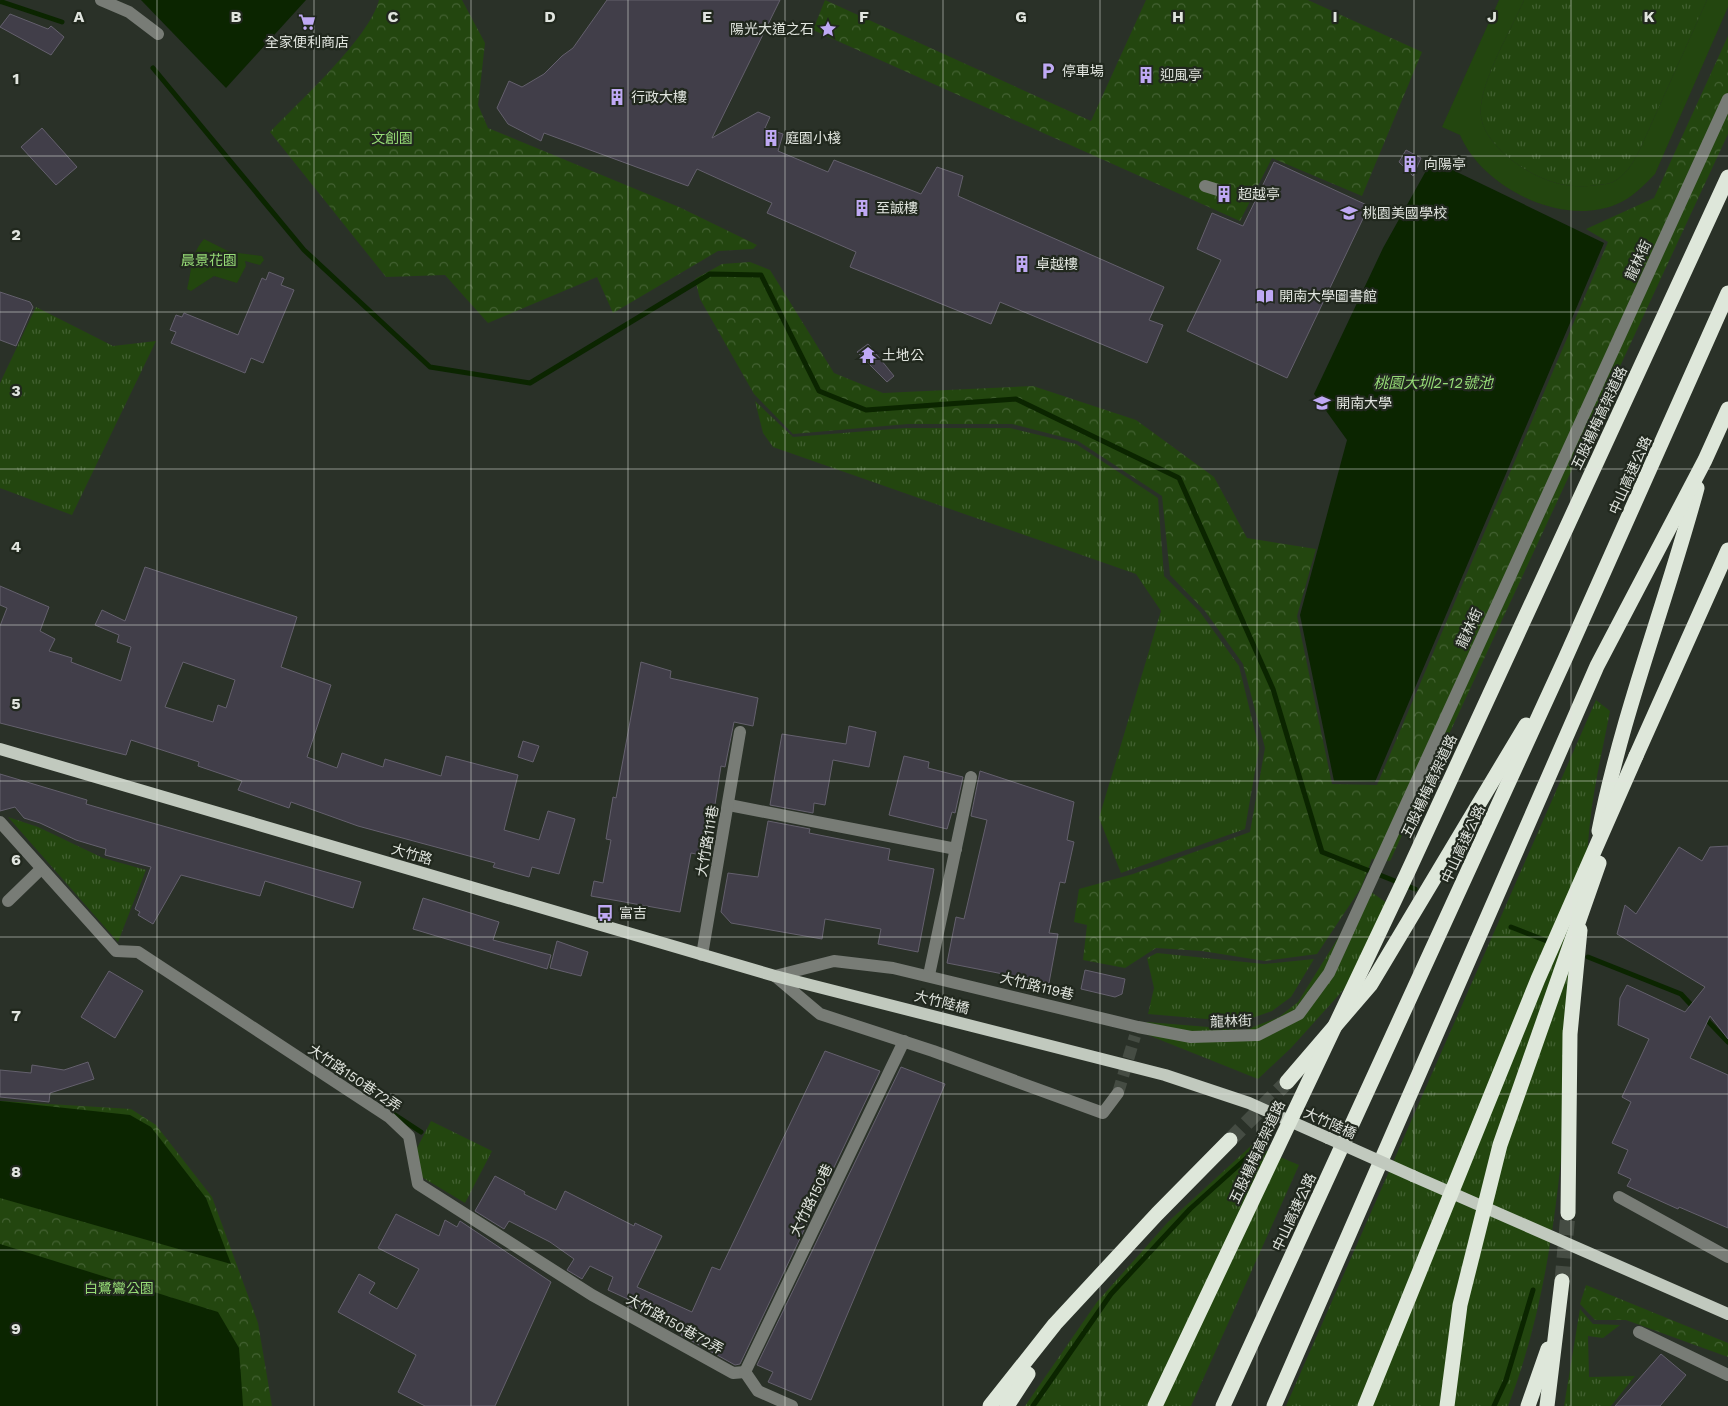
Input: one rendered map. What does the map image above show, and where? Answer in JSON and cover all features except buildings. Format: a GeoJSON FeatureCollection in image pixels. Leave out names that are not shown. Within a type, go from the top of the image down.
{"type":"FeatureCollection","features":[{"type":"Feature","properties":{"kind":"highway","name":"五股楊梅高架道路"},"geometry":{"type":"LineString","coordinates":[[1155,1406],[1406,876],[1728,177]]}},
{"type":"Feature","properties":{"kind":"highway","name":"中山高速公路"},"geometry":{"type":"LineString","coordinates":[[1224,1406],[1566,659],[1728,293]]}},
{"type":"Feature","properties":{"kind":"highway"},"geometry":{"type":"LineString","coordinates":[[1274,1406],[1598,666],[1705,460],[1728,409]]}},
{"type":"Feature","properties":{"kind":"highway"},"geometry":{"type":"LineString","coordinates":[[1568,1213],[1570,1034],[1577,948],[1603,812],[1622,735],[1679,556],[1705,460]]}},
{"type":"Feature","properties":{"kind":"highway"},"geometry":{"type":"LineString","coordinates":[[1365,1406],[1538,979],[1728,550]]}},
{"type":"Feature","properties":{"kind":"highway"},"geometry":{"type":"LineString","coordinates":[[1287,1082],[1371,984],[1566,659]]}},
{"type":"Feature","properties":{"kind":"highway"},"geometry":{"type":"LineString","coordinates":[[1447,1406],[1460,1305],[1500,1145],[1636,756]]}},
{"type":"Feature","properties":{"kind":"highway"},"geometry":{"type":"LineString","coordinates":[[990,1406],[1055,1324],[1157,1214],[1230,1140]]}},
{"type":"Feature","properties":{"kind":"highway"},"geometry":{"type":"LineString","coordinates":[[1547,1406],[1562,1281]]}},
{"type":"Feature","properties":{"kind":"highway"},"geometry":{"type":"LineString","coordinates":[[1007,1406],[1090,1287]]}},
{"type":"Feature","properties":{"kind":"highway"},"geometry":{"type":"LineString","coordinates":[[1528,1406],[1558,1320]]}},
{"type":"Feature","properties":{"kind":"main road","name":"大竹路"},"geometry":{"type":"LineString","coordinates":[[0,749],[702,955],[816,986]]}},
{"type":"Feature","properties":{"kind":"main road","name":"大竹陸橋"},"geometry":{"type":"LineString","coordinates":[[816,986],[1165,1075],[1248,1103],[1728,1314]]}},
{"type":"Feature","properties":{"kind":"street"},"geometry":{"type":"LineString","coordinates":[[101,0],[129,12],[158,34]]}},
{"type":"Feature","properties":{"kind":"street","name":"龍林街"},"geometry":{"type":"LineString","coordinates":[[1137,1032],[1191,1037],[1258,1035],[1299,1014],[1328,973],[1728,99]]}},
{"type":"Feature","properties":{"kind":"street"},"geometry":{"type":"LineString","coordinates":[[1205,186],[1218,190]]}},
{"type":"Feature","properties":{"kind":"street","name":"大竹路111巷"},"geometry":{"type":"LineString","coordinates":[[702,955],[740,732]]}},
{"type":"Feature","properties":{"kind":"street"},"geometry":{"type":"LineString","coordinates":[[929,975],[971,777]]}},
{"type":"Feature","properties":{"kind":"street"},"geometry":{"type":"LineString","coordinates":[[729,805],[956,849]]}},
{"type":"Feature","properties":{"kind":"street","name":"大竹路150巷72弄"},"geometry":{"type":"LineString","coordinates":[[0,822],[40,869],[116,951],[138,952],[389,1118],[409,1136],[418,1184],[592,1295],[733,1373],[745,1372]]}},
{"type":"Feature","properties":{"kind":"street"},"geometry":{"type":"LineString","coordinates":[[8,901],[40,869]]}},
{"type":"Feature","properties":{"kind":"street","name":"大竹路119巷"},"geometry":{"type":"LineString","coordinates":[[775,976],[834,961],[893,968],[929,975],[1137,1032]]}},
{"type":"Feature","properties":{"kind":"street"},"geometry":{"type":"LineString","coordinates":[[775,976],[820,1014],[904,1041],[1103,1113],[1118,1093]]}},
{"type":"Feature","properties":{"kind":"street","name":"大竹路150巷"},"geometry":{"type":"LineString","coordinates":[[745,1372],[904,1041]]}},
{"type":"Feature","properties":{"kind":"street"},"geometry":{"type":"LineString","coordinates":[[1619,1197],[1728,1257]]}},
{"type":"Feature","properties":{"kind":"street"},"geometry":{"type":"LineString","coordinates":[[1639,1332],[1728,1375]]}},
{"type":"Feature","properties":{"kind":"street"},"geometry":{"type":"LineString","coordinates":[[745,1372],[758,1391],[792,1406]]}},
{"type":"Feature","properties":{"kind":"green space","name":"文創園"},"geometry":{"type":"Polygon","coordinates":[[[379,0],[462,0],[485,43],[478,105],[488,128],[679,207],[757,245],[753,249],[718,251],[613,313],[597,277],[488,323],[445,275],[386,277],[270,132],[332,69],[348,50],[373,15],[379,0]]]}},
{"type":"Feature","properties":{"kind":"green space"},"geometry":{"type":"Polygon","coordinates":[[[825,0],[1091,121],[1146,0],[1308,0],[1422,52],[1362,196],[1272,158],[1240,221],[813,30],[825,0]]]}},
{"type":"Feature","properties":{"kind":"green space"},"geometry":{"type":"Polygon","coordinates":[[[1499,0],[1524,0],[1496,58],[1484,90],[1481,116],[1484,127],[1498,148],[1531,173],[1559,184],[1581,186],[1611,183],[1626,172],[1641,147],[1707,0],[1728,0],[1728,7],[1655,174],[1628,198],[1617,204],[1595,210],[1572,211],[1526,198],[1505,186],[1486,171],[1471,154],[1460,135],[1442,127],[1499,0]]]}},
{"type":"Feature","properties":{"kind":"green space"},"geometry":{"type":"Polygon","coordinates":[[[1524,0],[1707,0],[1633,162],[1626,172],[1613,182],[1592,186],[1564,185],[1531,173],[1498,148],[1484,127],[1481,116],[1481,104],[1484,90],[1496,58],[1524,0]]]}},
{"type":"Feature","properties":{"kind":"green space"},"geometry":{"type":"Polygon","coordinates":[[[1728,36],[1728,134],[1390,861],[1372,859],[1361,888],[1317,954],[1265,961],[1202,951],[1156,948],[1125,968],[1083,960],[1087,925],[1074,922],[1079,889],[1133,874],[1250,832],[1265,748],[1243,664],[1205,611],[1170,575],[1162,496],[1078,441],[1012,424],[908,424],[793,434],[754,394],[700,299],[695,279],[722,264],[750,262],[770,270],[834,373],[883,393],[1033,386],[1136,420],[1214,477],[1247,538],[1316,549],[1297,616],[1332,784],[1377,785],[1608,242],[1586,229],[1654,198],[1728,36]]]}},
{"type":"Feature","properties":{"kind":"green space","name":"晨景花園"},"geometry":{"type":"Polygon","coordinates":[[[204,239],[230,252],[262,256],[264,260],[260,265],[245,261],[246,266],[237,283],[214,276],[191,291],[187,289],[192,263],[199,245],[204,239]]]}},
{"type":"Feature","properties":{"kind":"green space"},"geometry":{"type":"Polygon","coordinates":[[[36,307],[113,346],[156,341],[72,515],[0,488],[0,383],[36,307]]]}},
{"type":"Feature","properties":{"kind":"green space"},"geometry":{"type":"Polygon","coordinates":[[[755,401],[793,437],[905,428],[1010,428],[1076,444],[1158,498],[1164,576],[1200,612],[1239,666],[1259,748],[1245,829],[1121,873],[1099,818],[1161,611],[1136,574],[773,447],[763,433],[755,401]]]}},
{"type":"Feature","properties":{"kind":"green space"},"geometry":{"type":"Polygon","coordinates":[[[1596,700],[1610,711],[1596,780],[1590,822],[1567,1101],[1555,1209],[1538,1309],[1508,1406],[1286,1406],[1596,700]]]}},
{"type":"Feature","properties":{"kind":"green space"},"geometry":{"type":"Polygon","coordinates":[[[8,817],[38,827],[103,858],[146,870],[118,942],[8,817]]]}},
{"type":"Feature","properties":{"kind":"green space"},"geometry":{"type":"Polygon","coordinates":[[[1368,890],[1396,909],[1345,988],[1291,1048],[1258,1079],[1143,1033],[1147,1022],[1245,1030],[1279,1017],[1298,1002],[1368,890]]]}},
{"type":"Feature","properties":{"kind":"green space"},"geometry":{"type":"Polygon","coordinates":[[[1157,953],[1264,964],[1314,959],[1291,997],[1272,1011],[1241,1022],[1148,1014],[1154,988],[1147,958],[1157,953]]]}},
{"type":"Feature","properties":{"kind":"green space","name":"白鷺鸞公園"},"geometry":{"type":"Polygon","coordinates":[[[0,1101],[131,1109],[156,1125],[212,1197],[258,1323],[272,1406],[0,1406],[0,1101]]]}},
{"type":"Feature","properties":{"kind":"green space"},"geometry":{"type":"Polygon","coordinates":[[[431,1121],[492,1151],[465,1203],[420,1176],[417,1148],[431,1121]]]}},
{"type":"Feature","properties":{"kind":"green space"},"geometry":{"type":"Polygon","coordinates":[[[1252,1145],[1299,1165],[1191,1406],[1025,1406],[1097,1302],[1168,1222],[1252,1145]]]}},
{"type":"Feature","properties":{"kind":"green space"},"geometry":{"type":"Polygon","coordinates":[[[1586,1285],[1728,1343],[1728,1357],[1626,1320],[1595,1320],[1580,1304],[1586,1285]]]}},
{"type":"Feature","properties":{"kind":"green space"},"geometry":{"type":"Polygon","coordinates":[[[1580,1309],[1593,1324],[1620,1325],[1603,1338],[1588,1336],[1589,1377],[1635,1376],[1611,1406],[1564,1406],[1580,1309]]]}},
{"type":"Feature","properties":{"kind":"water"},"geometry":{"type":"Polygon","coordinates":[[[141,0],[306,0],[226,88],[141,0]]]}},
{"type":"Feature","properties":{"kind":"water","name":"桃園大圳2-12號池"},"geometry":{"type":"Polygon","coordinates":[[[1432,160],[1604,243],[1375,782],[1334,781],[1300,615],[1347,440],[1314,394],[1383,248],[1432,160]]]}},
{"type":"Feature","properties":{"kind":"water"},"geometry":{"type":"Polygon","coordinates":[[[0,1101],[130,1115],[151,1127],[206,1198],[231,1264],[0,1198],[0,1101]]]}},
{"type":"Feature","properties":{"kind":"water"},"geometry":{"type":"Polygon","coordinates":[[[0,1244],[218,1312],[239,1348],[243,1406],[0,1406],[0,1244]]]}},
{"type":"Feature","properties":{"kind":"waterway"},"geometry":{"type":"LineString","coordinates":[[2,2],[62,22]]}},
{"type":"Feature","properties":{"kind":"waterway"},"geometry":{"type":"LineString","coordinates":[[153,68],[304,250],[430,367],[530,383],[710,274],[761,275],[819,391],[866,410],[1016,399],[1179,478],[1273,689],[1322,852],[1415,889]]}},
{"type":"Feature","properties":{"kind":"waterway"},"geometry":{"type":"LineString","coordinates":[[1511,927],[1552,943]]}},
{"type":"Feature","properties":{"kind":"waterway"},"geometry":{"type":"LineString","coordinates":[[1588,957],[1681,994],[1694,1008]]}},
{"type":"Feature","properties":{"kind":"waterway"},"geometry":{"type":"LineString","coordinates":[[1704,1017],[1728,1042]]}},
{"type":"Feature","properties":{"kind":"waterway"},"geometry":{"type":"LineString","coordinates":[[392,1113],[421,1132]]}},
{"type":"Feature","properties":{"kind":"waterway"},"geometry":{"type":"LineString","coordinates":[[1033,1406],[1111,1294],[1190,1209],[1251,1154]]}},
{"type":"Feature","properties":{"kind":"waterway"},"geometry":{"type":"LineString","coordinates":[[1494,1406],[1506,1380],[1533,1290]]}},
{"type":"Feature","properties":{"kind":"tunnel"},"geometry":{"type":"LineString","coordinates":[[1118,1093],[1135,1036]]}},
{"type":"Feature","properties":{"kind":"tunnel"},"geometry":{"type":"LineString","coordinates":[[1230,1140],[1287,1082]]}},
{"type":"Feature","properties":{"kind":"tunnel"},"geometry":{"type":"LineString","coordinates":[[1562,1281],[1568,1213]]}},
{"type":"Feature","properties":{"kind":"place","name":"全家便利商店"},"geometry":{"type":"Point","coordinates":[307,22]}},
{"type":"Feature","properties":{"kind":"place","name":"陽光大道之石"},"geometry":{"type":"Point","coordinates":[828,29]}},
{"type":"Feature","properties":{"kind":"place","name":"停車場"},"geometry":{"type":"Point","coordinates":[1048,71]}},
{"type":"Feature","properties":{"kind":"place","name":"迎風亭"},"geometry":{"type":"Point","coordinates":[1146,75]}},
{"type":"Feature","properties":{"kind":"place","name":"行政大樓"},"geometry":{"type":"Point","coordinates":[617,97]}},
{"type":"Feature","properties":{"kind":"place","name":"庭園小棧"},"geometry":{"type":"Point","coordinates":[771,138]}},
{"type":"Feature","properties":{"kind":"place","name":"向陽亭"},"geometry":{"type":"Point","coordinates":[1410,164]}},
{"type":"Feature","properties":{"kind":"place","name":"超越亭"},"geometry":{"type":"Point","coordinates":[1224,194]}},
{"type":"Feature","properties":{"kind":"place","name":"至誠樓"},"geometry":{"type":"Point","coordinates":[862,208]}},
{"type":"Feature","properties":{"kind":"place","name":"桃園美國學校"},"geometry":{"type":"Point","coordinates":[1349,213]}},
{"type":"Feature","properties":{"kind":"place","name":"卓越樓"},"geometry":{"type":"Point","coordinates":[1022,264]}},
{"type":"Feature","properties":{"kind":"place","name":"開南大學圖書館"},"geometry":{"type":"Point","coordinates":[1265,296]}},
{"type":"Feature","properties":{"kind":"place","name":"土地公"},"geometry":{"type":"Point","coordinates":[868,355]}},
{"type":"Feature","properties":{"kind":"place","name":"開南大學"},"geometry":{"type":"Point","coordinates":[1322,403]}},
{"type":"Feature","properties":{"kind":"place","name":"富吉"},"geometry":{"type":"Point","coordinates":[605,913]}}]}
